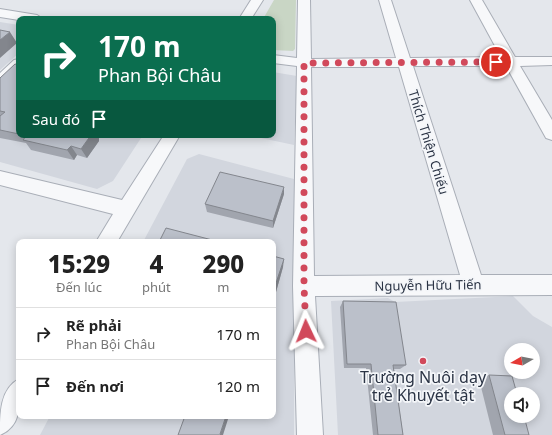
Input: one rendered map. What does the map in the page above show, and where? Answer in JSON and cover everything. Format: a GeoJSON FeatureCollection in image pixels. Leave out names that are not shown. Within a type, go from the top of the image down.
{"type":"FeatureCollection","features":[{"type":"Feature","properties":{"kind":"street"},"geometry":{"type":"LineString","coordinates":[[304,0],[304,286],[310,435]]}},
{"type":"Feature","properties":{"kind":"street","name":"Thích Thiện Chiếu"},"geometry":{"type":"LineString","coordinates":[[385,0],[473,284]]}},
{"type":"Feature","properties":{"kind":"street"},"geometry":{"type":"LineString","coordinates":[[476,0],[552,134]]}},
{"type":"Feature","properties":{"kind":"street"},"geometry":{"type":"LineString","coordinates":[[246,16],[252,1]]}},
{"type":"Feature","properties":{"kind":"street"},"geometry":{"type":"LineString","coordinates":[[1,7],[28,16]]}},
{"type":"Feature","properties":{"kind":"street"},"geometry":{"type":"LineString","coordinates":[[276,59],[304,63],[552,61]]}},
{"type":"Feature","properties":{"kind":"street"},"geometry":{"type":"LineString","coordinates":[[0,81],[16,66]]}},
{"type":"Feature","properties":{"kind":"street"},"geometry":{"type":"LineString","coordinates":[[108,239],[170,138]]}},
{"type":"Feature","properties":{"kind":"street"},"geometry":{"type":"LineString","coordinates":[[3,184],[125,209]]}},
{"type":"Feature","properties":{"kind":"street","name":"Nguyễn Hữu Tiến"},"geometry":{"type":"LineString","coordinates":[[304,286],[473,284],[552,285]]}},
{"type":"Feature","properties":{"kind":"street"},"geometry":{"type":"LineString","coordinates":[[0,422],[16,396]]}},
{"type":"Feature","properties":{"kind":"shaded area"},"geometry":{"type":"Polygon","coordinates":[[[0,22],[16,25],[16,56],[0,70],[0,22]]]}},
{"type":"Feature","properties":{"kind":"shaded area"},"geometry":{"type":"Polygon","coordinates":[[[276,72],[297,76],[294,145],[261,138],[276,138],[276,72]]]}},
{"type":"Feature","properties":{"kind":"shaded area"},"geometry":{"type":"Polygon","coordinates":[[[0,91],[16,128],[16,138],[141,138],[113,181],[97,189],[0,162],[0,91]]]}},
{"type":"Feature","properties":{"kind":"shaded area"},"geometry":{"type":"Polygon","coordinates":[[[199,154],[294,179],[294,435],[40,435],[48,419],[276,419],[276,239],[145,239],[187,159],[199,154]]]}},
{"type":"Feature","properties":{"kind":"shaded area","name":"Trường Nuôi dạy trẻ Khuyết tật"},"geometry":{"type":"Polygon","coordinates":[[[513,296],[533,316],[552,327],[552,435],[338,435],[331,301],[388,298],[395,302],[513,296]]]}},
{"type":"Feature","properties":{"kind":"green space"},"geometry":{"type":"Polygon","coordinates":[[[274,0],[296,0],[295,49],[293,51],[276,50],[276,16],[265,16],[274,0]]]}},
{"type":"Feature","properties":{"kind":"building"},"geometry":{"type":"Polygon","coordinates":[[[0,30],[10,32],[0,40],[0,30]]]}},
{"type":"Feature","properties":{"kind":"building"},"geometry":{"type":"Polygon","coordinates":[[[16,64],[16,133],[0,130],[0,116],[5,112],[0,111],[0,78],[16,64]]]}},
{"type":"Feature","properties":{"kind":"building"},"geometry":{"type":"Polygon","coordinates":[[[24,138],[89,138],[81,149],[71,146],[67,150],[23,140],[24,138]]]}},
{"type":"Feature","properties":{"kind":"building"},"geometry":{"type":"Polygon","coordinates":[[[220,172],[284,187],[273,221],[205,204],[220,172]]]}},
{"type":"Feature","properties":{"kind":"building"},"geometry":{"type":"Polygon","coordinates":[[[166,228],[208,239],[160,239],[166,228]]]}},
{"type":"Feature","properties":{"kind":"building"},"geometry":{"type":"Polygon","coordinates":[[[276,257],[284,259],[276,283],[276,257]]]}},
{"type":"Feature","properties":{"kind":"building"},"geometry":{"type":"Polygon","coordinates":[[[343,301],[396,302],[406,365],[393,365],[403,435],[378,435],[371,364],[347,364],[343,301]]]}},
{"type":"Feature","properties":{"kind":"building"},"geometry":{"type":"Polygon","coordinates":[[[489,375],[504,376],[504,379],[513,379],[515,387],[504,387],[504,423],[526,423],[529,435],[505,435],[489,375]]]}},
{"type":"Feature","properties":{"kind":"building"},"geometry":{"type":"Polygon","coordinates":[[[184,419],[225,419],[220,434],[221,435],[178,435],[184,419]]]}},
{"type":"Feature","properties":{"kind":"place","name":"Trường Nuôi dạy trẻ Khuyết tật"},"geometry":{"type":"Point","coordinates":[423,361]}},
{"type":"Feature","properties":{"kind":"route"},"geometry":{"type":"LineString","coordinates":[[306,331],[304,286],[304,63],[496,62]]}}]}
